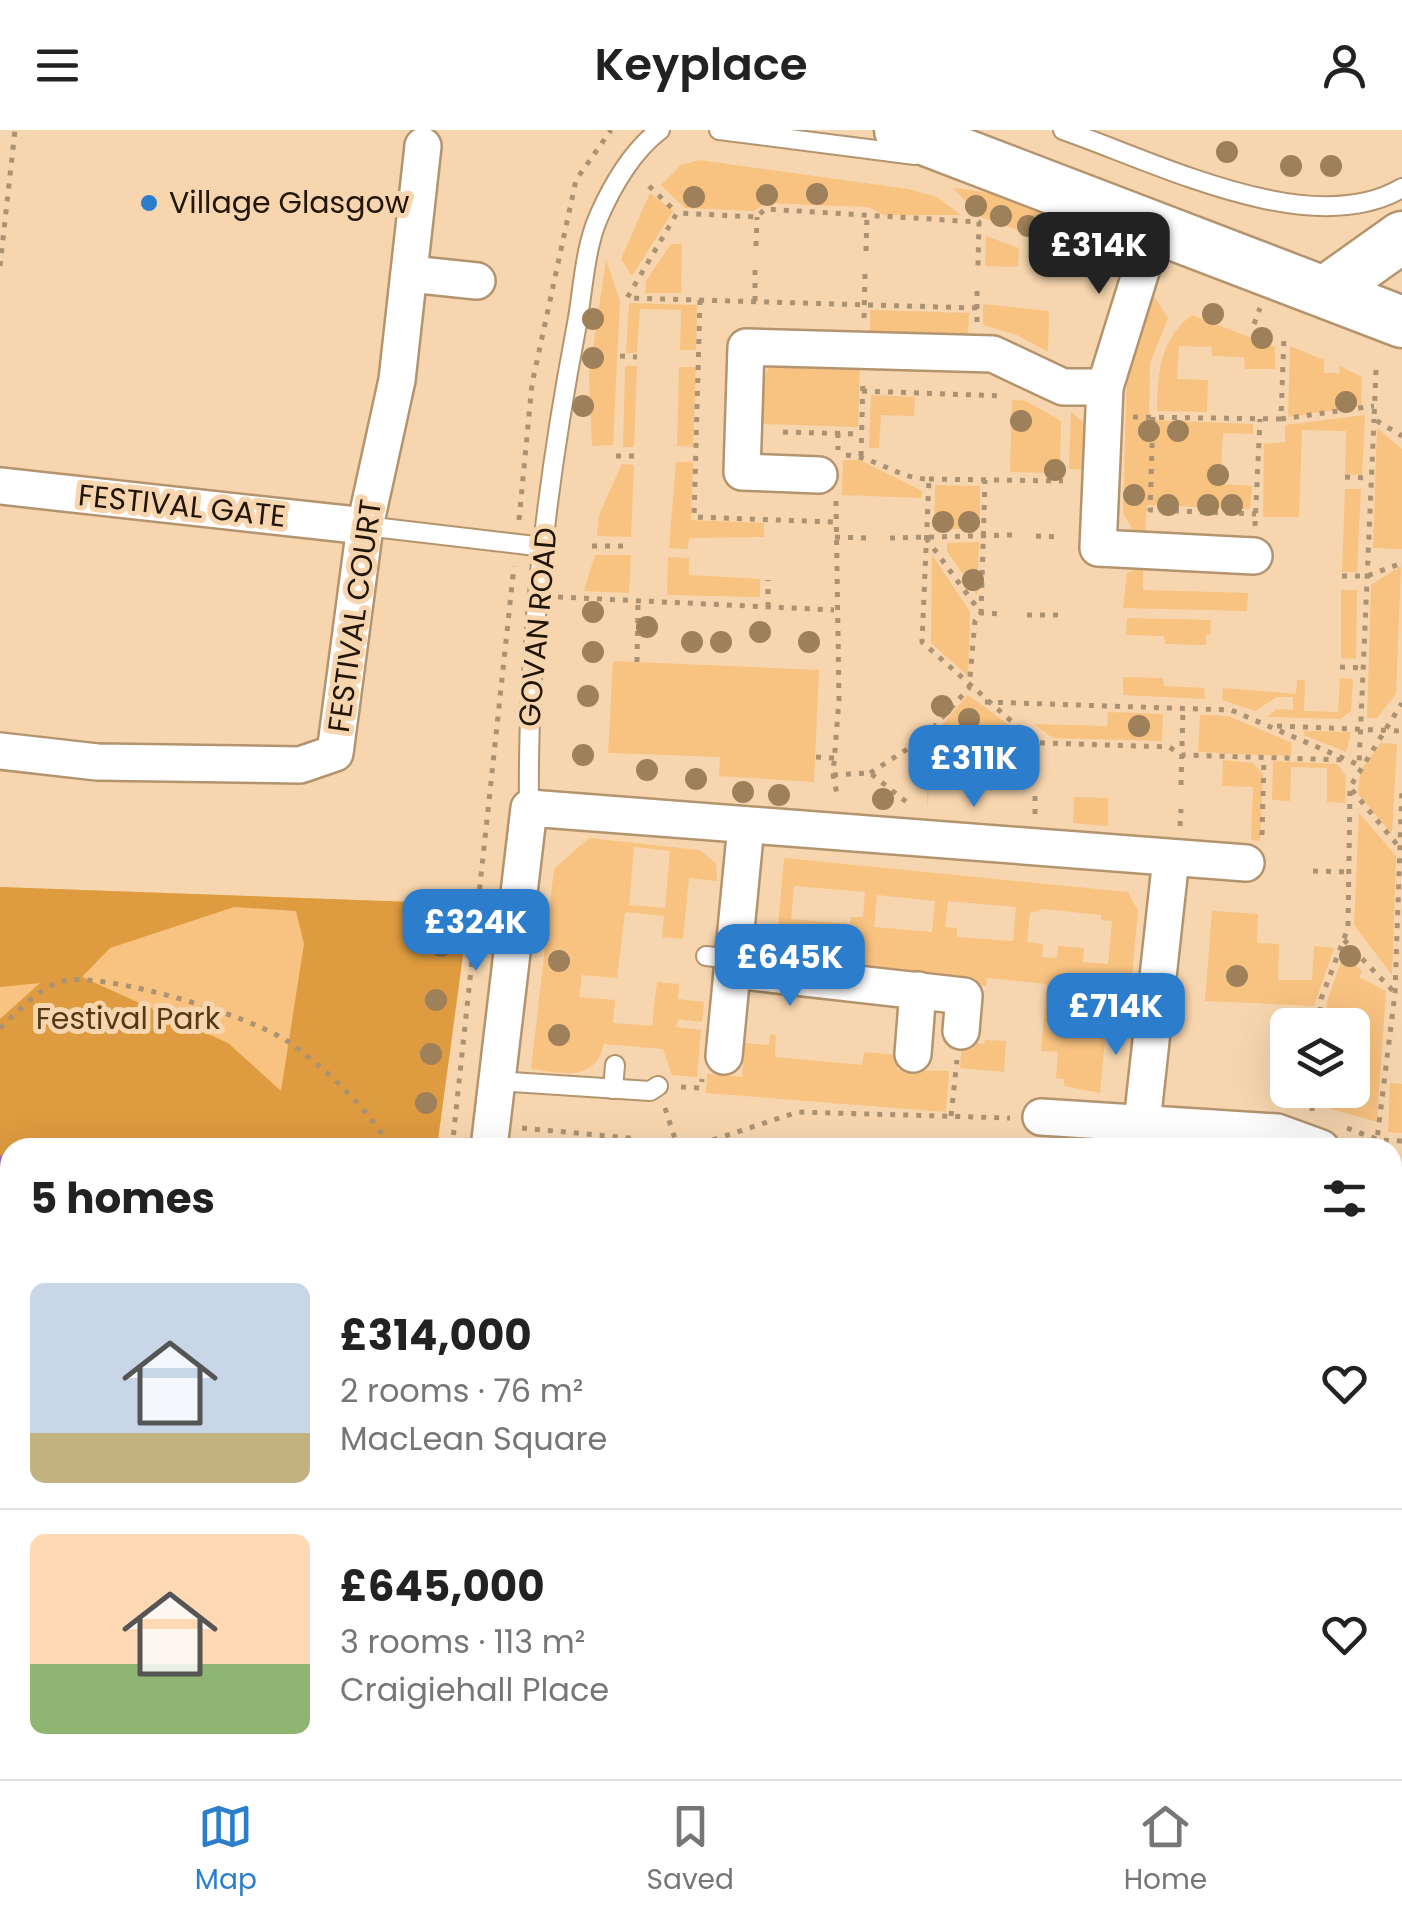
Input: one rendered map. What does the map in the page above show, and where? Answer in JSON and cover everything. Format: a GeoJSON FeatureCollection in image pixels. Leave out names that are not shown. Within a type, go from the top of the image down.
{"type":"FeatureCollection","features":[{"type":"Feature","properties":{"kind":"street"},"geometry":{"type":"LineString","coordinates":[[900,130],[1402,322]]}},
{"type":"Feature","properties":{"kind":"street","name":"FESTIVAL COURT"},"geometry":{"type":"LineString","coordinates":[[0,751],[98,762],[300,765],[334,753],[365,526],[397,380],[423,146]]}},
{"type":"Feature","properties":{"kind":"street"},"geometry":{"type":"LineString","coordinates":[[1154,226],[1106,387],[1098,548],[1254,556]]}},
{"type":"Feature","properties":{"kind":"street"},"geometry":{"type":"LineString","coordinates":[[1326,291],[1402,237]]}},
{"type":"Feature","properties":{"kind":"street"},"geometry":{"type":"LineString","coordinates":[[410,274],[477,282]]}},
{"type":"Feature","properties":{"kind":"street"},"geometry":{"type":"LineString","coordinates":[[828,482],[742,472],[746,347],[993,354],[1064,387],[1106,387]]}},
{"type":"Feature","properties":{"kind":"street","name":"FESTIVAL GATE"},"geometry":{"type":"LineString","coordinates":[[0,486],[365,526]]}},
{"type":"Feature","properties":{"kind":"street"},"geometry":{"type":"LineString","coordinates":[[529,808],[1246,863]]}},
{"type":"Feature","properties":{"kind":"street","name":"GOVAN ROAD"},"geometry":{"type":"LineString","coordinates":[[490,1136],[529,808]]}},
{"type":"Feature","properties":{"kind":"street"},"geometry":{"type":"LineString","coordinates":[[724,1056],[724,962],[746,826]]}},
{"type":"Feature","properties":{"kind":"street"},"geometry":{"type":"LineString","coordinates":[[1142,1123],[1171,858]]}},
{"type":"Feature","properties":{"kind":"street"},"geometry":{"type":"LineString","coordinates":[[724,962],[964,996],[960,1031]]}},
{"type":"Feature","properties":{"kind":"street"},"geometry":{"type":"LineString","coordinates":[[913,1054],[918,990]]}},
{"type":"Feature","properties":{"kind":"street"},"geometry":{"type":"LineString","coordinates":[[1042,1117],[1332,1132]]}},
{"type":"Feature","properties":{"kind":"lane","name":"GOVAN ROAD"},"geometry":{"type":"LineString","coordinates":[[529,808],[528,732],[559,417],[597,219],[632,158],[660,130]]}},
{"type":"Feature","properties":{"kind":"lane"},"geometry":{"type":"LineString","coordinates":[[718,130],[870,152],[981,160]]}},
{"type":"Feature","properties":{"kind":"lane"},"geometry":{"type":"LineString","coordinates":[[1064,130],[1252,196],[1302,208],[1358,206],[1402,188]]}},
{"type":"Feature","properties":{"kind":"lane"},"geometry":{"type":"LineString","coordinates":[[365,526],[544,547]]}},
{"type":"Feature","properties":{"kind":"lane"},"geometry":{"type":"LineString","coordinates":[[613,1089],[615,1064]]}},
{"type":"Feature","properties":{"kind":"lane"},"geometry":{"type":"LineString","coordinates":[[495,1081],[650,1091],[658,1086]]}},
{"type":"Feature","properties":{"kind":"path"},"geometry":{"type":"LineString","coordinates":[[0,266],[15,130]]}},
{"type":"Feature","properties":{"kind":"path"},"geometry":{"type":"LineString","coordinates":[[650,186],[676,213],[757,217]]}},
{"type":"Feature","properties":{"kind":"path"},"geometry":{"type":"LineString","coordinates":[[756,246],[757,217],[765,209],[979,222],[978,266]]}},
{"type":"Feature","properties":{"kind":"path"},"geometry":{"type":"LineString","coordinates":[[676,213],[627,298],[977,308]]}},
{"type":"Feature","properties":{"kind":"path"},"geometry":{"type":"LineString","coordinates":[[866,251],[867,213]]}},
{"type":"Feature","properties":{"kind":"path"},"geometry":{"type":"LineString","coordinates":[[755,269],[755,302]]}},
{"type":"Feature","properties":{"kind":"path"},"geometry":{"type":"LineString","coordinates":[[1281,419],[1284,336]]}},
{"type":"Feature","properties":{"kind":"path"},"geometry":{"type":"LineString","coordinates":[[620,356],[638,356]]}},
{"type":"Feature","properties":{"kind":"path"},"geometry":{"type":"LineString","coordinates":[[1360,765],[1376,370]]}},
{"type":"Feature","properties":{"kind":"path"},"geometry":{"type":"LineString","coordinates":[[453,1138],[532,384]]}},
{"type":"Feature","properties":{"kind":"path"},"geometry":{"type":"LineString","coordinates":[[862,391],[1009,396]]}},
{"type":"Feature","properties":{"kind":"path"},"geometry":{"type":"LineString","coordinates":[[1256,514],[1150,510],[1153,417],[1281,419],[1374,406]]}},
{"type":"Feature","properties":{"kind":"path"},"geometry":{"type":"LineString","coordinates":[[1254,556],[1260,419]]}},
{"type":"Feature","properties":{"kind":"path"},"geometry":{"type":"LineString","coordinates":[[1374,419],[1402,436]]}},
{"type":"Feature","properties":{"kind":"path"},"geometry":{"type":"LineString","coordinates":[[783,432],[861,434]]}},
{"type":"Feature","properties":{"kind":"path"},"geometry":{"type":"LineString","coordinates":[[838,433],[838,455],[860,456],[912,478],[1063,480]]}},
{"type":"Feature","properties":{"kind":"path"},"geometry":{"type":"LineString","coordinates":[[616,456],[634,456]]}},
{"type":"Feature","properties":{"kind":"path"},"geometry":{"type":"LineString","coordinates":[[1345,477],[1371,478]]}},
{"type":"Feature","properties":{"kind":"path"},"geometry":{"type":"LineString","coordinates":[[929,478],[922,642],[969,688],[1035,742],[1036,774]]}},
{"type":"Feature","properties":{"kind":"path"},"geometry":{"type":"LineString","coordinates":[[833,775],[870,773],[923,740],[969,688],[974,622],[981,614],[985,480]]}},
{"type":"Feature","properties":{"kind":"path"},"geometry":{"type":"LineString","coordinates":[[828,482],[835,537],[839,700],[833,775],[845,832]]}},
{"type":"Feature","properties":{"kind":"path"},"geometry":{"type":"LineString","coordinates":[[890,538],[1012,536]]}},
{"type":"Feature","properties":{"kind":"path"},"geometry":{"type":"LineString","coordinates":[[1036,536],[1062,537]]}},
{"type":"Feature","properties":{"kind":"path"},"geometry":{"type":"LineString","coordinates":[[835,537],[868,538]]}},
{"type":"Feature","properties":{"kind":"path"},"geometry":{"type":"LineString","coordinates":[[926,538],[981,614]]}},
{"type":"Feature","properties":{"kind":"path"},"geometry":{"type":"LineString","coordinates":[[592,546],[631,546]]}},
{"type":"Feature","properties":{"kind":"path"},"geometry":{"type":"LineString","coordinates":[[1342,576],[1367,576],[1402,563]]}},
{"type":"Feature","properties":{"kind":"path"},"geometry":{"type":"LineString","coordinates":[[768,580],[768,607]]}},
{"type":"Feature","properties":{"kind":"path"},"geometry":{"type":"LineString","coordinates":[[540,596],[834,610]]}},
{"type":"Feature","properties":{"kind":"path"},"geometry":{"type":"LineString","coordinates":[[637,662],[638,601]]}},
{"type":"Feature","properties":{"kind":"path"},"geometry":{"type":"LineString","coordinates":[[981,614],[1005,614]]}},
{"type":"Feature","properties":{"kind":"path"},"geometry":{"type":"LineString","coordinates":[[1027,615],[1060,616]]}},
{"type":"Feature","properties":{"kind":"path"},"geometry":{"type":"LineString","coordinates":[[1340,667],[1364,668]]}},
{"type":"Feature","properties":{"kind":"path"},"geometry":{"type":"LineString","coordinates":[[985,702],[1231,710],[1360,765]]}},
{"type":"Feature","properties":{"kind":"path"},"geometry":{"type":"LineString","coordinates":[[1320,1008],[1348,928],[1350,788],[1360,765],[1402,703]]}},
{"type":"Feature","properties":{"kind":"path"},"geometry":{"type":"LineString","coordinates":[[1181,785],[1183,709]]}},
{"type":"Feature","properties":{"kind":"path"},"geometry":{"type":"LineString","coordinates":[[1274,726],[1402,731]]}},
{"type":"Feature","properties":{"kind":"path"},"geometry":{"type":"LineString","coordinates":[[923,740],[1169,747],[1182,755],[1350,760]]}},
{"type":"Feature","properties":{"kind":"path"},"geometry":{"type":"LineString","coordinates":[[816,757],[834,758]]}},
{"type":"Feature","properties":{"kind":"path"},"geometry":{"type":"LineString","coordinates":[[1246,863],[1262,864],[1264,758]]}},
{"type":"Feature","properties":{"kind":"path"},"geometry":{"type":"LineString","coordinates":[[870,773],[956,841]]}},
{"type":"Feature","properties":{"kind":"path"},"geometry":{"type":"LineString","coordinates":[[1379,1138],[1395,993],[1402,787]]}},
{"type":"Feature","properties":{"kind":"path"},"geometry":{"type":"LineString","coordinates":[[1350,788],[1400,848]]}},
{"type":"Feature","properties":{"kind":"path"},"geometry":{"type":"LineString","coordinates":[[1313,871],[1348,872]]}},
{"type":"Feature","properties":{"kind":"path"},"geometry":{"type":"LineString","coordinates":[[1344,940],[1395,993]]}},
{"type":"Feature","properties":{"kind":"path"},"geometry":{"type":"LineString","coordinates":[[0,1028],[22,1007],[66,980],[137,988],[206,1007],[288,1041],[379,1125],[385,1138]]}},
{"type":"Feature","properties":{"kind":"path"},"geometry":{"type":"LineString","coordinates":[[951,1116],[960,1031]]}},
{"type":"Feature","properties":{"kind":"path"},"geometry":{"type":"LineString","coordinates":[[675,1138],[658,1086],[701,1088],[704,1068],[724,1056]]}},
{"type":"Feature","properties":{"kind":"path"},"geometry":{"type":"LineString","coordinates":[[1312,1108],[1312,1114],[1332,1132]]}},
{"type":"Feature","properties":{"kind":"path"},"geometry":{"type":"LineString","coordinates":[[719,1138],[798,1112],[1042,1117]]}},
{"type":"Feature","properties":{"kind":"path"},"geometry":{"type":"LineString","coordinates":[[490,1136],[629,1138]]}},
{"type":"Feature","properties":{"kind":"green space"},"geometry":{"type":"Polygon","coordinates":[[[699,160],[908,189],[937,197],[961,215],[884,215],[868,207],[765,203],[754,211],[685,208],[661,185],[681,165],[699,160]]]}},
{"type":"Feature","properties":{"kind":"green space"},"geometry":{"type":"Polygon","coordinates":[[[953,188],[1031,203],[1089,224],[1112,239],[1120,266],[981,217],[953,188]]]}},
{"type":"Feature","properties":{"kind":"green space"},"geometry":{"type":"Polygon","coordinates":[[[650,193],[673,211],[632,276],[621,259],[650,193]]]}},
{"type":"Feature","properties":{"kind":"green space"},"geometry":{"type":"Polygon","coordinates":[[[986,236],[1019,248],[1018,267],[985,266],[986,236]]]}},
{"type":"Feature","properties":{"kind":"green space"},"geometry":{"type":"Polygon","coordinates":[[[671,244],[682,244],[681,293],[645,293],[646,281],[671,244]]]}},
{"type":"Feature","properties":{"kind":"green space"},"geometry":{"type":"Polygon","coordinates":[[[606,260],[620,301],[613,445],[592,446],[589,375],[606,260]]]}},
{"type":"Feature","properties":{"kind":"green space"},"geometry":{"type":"Polygon","coordinates":[[[1154,296],[1168,318],[1150,363],[1149,420],[1253,424],[1253,434],[1223,433],[1220,484],[1252,486],[1250,509],[1147,505],[1145,535],[1133,530],[1123,513],[1127,372],[1154,296]]]}},
{"type":"Feature","properties":{"kind":"green space"},"geometry":{"type":"Polygon","coordinates":[[[629,303],[697,305],[696,350],[680,350],[681,310],[640,309],[637,353],[626,353],[629,303]]]}},
{"type":"Feature","properties":{"kind":"green space"},"geometry":{"type":"Polygon","coordinates":[[[983,304],[1049,311],[1048,352],[1017,335],[983,325],[983,304]]]}},
{"type":"Feature","properties":{"kind":"green space"},"geometry":{"type":"Polygon","coordinates":[[[870,310],[969,313],[968,334],[870,331],[870,310]]]}},
{"type":"Feature","properties":{"kind":"green space"},"geometry":{"type":"Polygon","coordinates":[[[1192,315],[1275,347],[1275,369],[1245,369],[1244,357],[1212,356],[1211,347],[1179,346],[1177,379],[1208,380],[1207,412],[1157,411],[1162,358],[1173,335],[1192,315]]]}},
{"type":"Feature","properties":{"kind":"green space"},"geometry":{"type":"Polygon","coordinates":[[[1290,346],[1324,360],[1324,373],[1339,373],[1340,366],[1362,377],[1361,406],[1288,417],[1290,346]]]}},
{"type":"Feature","properties":{"kind":"green space"},"geometry":{"type":"Polygon","coordinates":[[[773,363],[860,363],[858,427],[760,424],[761,379],[773,363]]]}},
{"type":"Feature","properties":{"kind":"green space"},"geometry":{"type":"Polygon","coordinates":[[[625,366],[637,366],[634,447],[623,447],[625,366]]]}},
{"type":"Feature","properties":{"kind":"green space"},"geometry":{"type":"Polygon","coordinates":[[[679,367],[696,367],[693,447],[677,446],[679,367]]]}},
{"type":"Feature","properties":{"kind":"green space"},"geometry":{"type":"Polygon","coordinates":[[[871,395],[915,397],[914,416],[881,415],[879,448],[869,448],[871,395]]]}},
{"type":"Feature","properties":{"kind":"green space"},"geometry":{"type":"Polygon","coordinates":[[[1012,400],[1026,401],[1061,421],[1060,463],[1051,473],[1010,472],[1012,400]]]}},
{"type":"Feature","properties":{"kind":"green space"},"geometry":{"type":"Polygon","coordinates":[[[1071,412],[1087,425],[1092,470],[1069,469],[1071,412]]]}},
{"type":"Feature","properties":{"kind":"green space"},"geometry":{"type":"Polygon","coordinates":[[[1365,415],[1362,475],[1345,474],[1346,431],[1302,430],[1299,517],[1263,517],[1264,444],[1285,442],[1285,425],[1365,415]]]}},
{"type":"Feature","properties":{"kind":"green space"},"geometry":{"type":"Polygon","coordinates":[[[1377,428],[1402,449],[1402,549],[1373,548],[1377,428]]]}},
{"type":"Feature","properties":{"kind":"green space"},"geometry":{"type":"Polygon","coordinates":[[[843,460],[860,460],[922,491],[921,498],[842,495],[843,460]]]}},
{"type":"Feature","properties":{"kind":"green space"},"geometry":{"type":"Polygon","coordinates":[[[676,462],[693,462],[691,520],[764,523],[764,537],[689,538],[688,549],[669,548],[676,462]]]}},
{"type":"Feature","properties":{"kind":"green space"},"geometry":{"type":"Polygon","coordinates":[[[622,464],[634,465],[631,537],[597,536],[599,515],[622,464]]]}},
{"type":"Feature","properties":{"kind":"green space"},"geometry":{"type":"Polygon","coordinates":[[[935,485],[980,486],[980,528],[934,530],[935,485]]]}},
{"type":"Feature","properties":{"kind":"green space"},"geometry":{"type":"Polygon","coordinates":[[[1345,489],[1361,489],[1357,572],[1342,572],[1345,489]]]}},
{"type":"Feature","properties":{"kind":"green space"},"geometry":{"type":"Polygon","coordinates":[[[979,542],[977,595],[947,551],[947,543],[979,542]]]}},
{"type":"Feature","properties":{"kind":"green space"},"geometry":{"type":"Polygon","coordinates":[[[595,555],[631,555],[629,593],[584,591],[595,555]]]}},
{"type":"Feature","properties":{"kind":"green space"},"geometry":{"type":"Polygon","coordinates":[[[932,555],[970,612],[968,676],[931,643],[932,555]]]}},
{"type":"Feature","properties":{"kind":"green space"},"geometry":{"type":"Polygon","coordinates":[[[668,557],[689,558],[689,575],[760,579],[760,597],[667,595],[668,557]]]}},
{"type":"Feature","properties":{"kind":"green space"},"geometry":{"type":"Polygon","coordinates":[[[1401,566],[1396,694],[1377,718],[1367,718],[1371,585],[1401,566]]]}},
{"type":"Feature","properties":{"kind":"green space"},"geometry":{"type":"Polygon","coordinates":[[[1143,568],[1143,590],[1248,593],[1247,611],[1123,608],[1127,573],[1143,568]]]}},
{"type":"Feature","properties":{"kind":"green space"},"geometry":{"type":"Polygon","coordinates":[[[1341,590],[1357,590],[1356,659],[1341,658],[1341,590]]]}},
{"type":"Feature","properties":{"kind":"green space"},"geometry":{"type":"Polygon","coordinates":[[[1127,618],[1211,620],[1210,635],[1206,635],[1206,645],[1165,644],[1164,636],[1126,635],[1127,618]]]}},
{"type":"Feature","properties":{"kind":"green space"},"geometry":{"type":"Polygon","coordinates":[[[613,661],[819,670],[814,782],[719,776],[720,757],[608,753],[613,661]]]}},
{"type":"Feature","properties":{"kind":"green space"},"geometry":{"type":"Polygon","coordinates":[[[1123,677],[1163,678],[1164,686],[1204,688],[1205,699],[1123,695],[1123,677]]]}},
{"type":"Feature","properties":{"kind":"green space"},"geometry":{"type":"Polygon","coordinates":[[[1340,678],[1353,679],[1351,711],[1340,719],[1267,717],[1277,709],[1293,710],[1293,697],[1277,697],[1255,711],[1222,700],[1223,688],[1296,694],[1297,680],[1305,680],[1304,711],[1338,712],[1340,678]]]}},
{"type":"Feature","properties":{"kind":"green space"},"geometry":{"type":"Polygon","coordinates":[[[968,695],[1019,732],[1019,737],[933,735],[968,695]]]}},
{"type":"Feature","properties":{"kind":"green space"},"geometry":{"type":"Polygon","coordinates":[[[1108,712],[1163,714],[1162,741],[1053,738],[1034,724],[1107,726],[1108,712]]]}},
{"type":"Feature","properties":{"kind":"green space"},"geometry":{"type":"Polygon","coordinates":[[[1200,715],[1228,716],[1292,743],[1291,756],[1198,752],[1200,715]]]}},
{"type":"Feature","properties":{"kind":"green space"},"geometry":{"type":"Polygon","coordinates":[[[1304,731],[1351,732],[1346,752],[1304,735],[1304,731]]]}},
{"type":"Feature","properties":{"kind":"green space"},"geometry":{"type":"Polygon","coordinates":[[[1381,743],[1397,744],[1392,834],[1358,794],[1360,771],[1381,743]]]}},
{"type":"Feature","properties":{"kind":"green space"},"geometry":{"type":"Polygon","coordinates":[[[928,744],[1031,747],[1031,760],[932,757],[927,809],[928,744]]]}},
{"type":"Feature","properties":{"kind":"green space"},"geometry":{"type":"Polygon","coordinates":[[[1223,760],[1253,763],[1263,774],[1260,841],[1251,840],[1253,787],[1222,786],[1223,760]]]}},
{"type":"Feature","properties":{"kind":"green space"},"geometry":{"type":"Polygon","coordinates":[[[1273,761],[1337,764],[1346,776],[1345,803],[1327,802],[1327,768],[1291,767],[1290,801],[1272,800],[1273,761]]]}},
{"type":"Feature","properties":{"kind":"green space"},"geometry":{"type":"Polygon","coordinates":[[[1074,797],[1108,798],[1108,826],[1073,823],[1074,797]]]}},
{"type":"Feature","properties":{"kind":"green space"},"geometry":{"type":"Polygon","coordinates":[[[1359,813],[1396,856],[1392,975],[1354,925],[1359,813]]]}},
{"type":"Feature","properties":{"kind":"green space"},"geometry":{"type":"Polygon","coordinates":[[[589,838],[699,850],[716,863],[717,881],[689,878],[683,939],[662,937],[664,916],[625,912],[617,978],[582,975],[579,997],[615,1000],[613,1023],[652,1026],[657,982],[679,984],[678,999],[704,1002],[702,1022],[678,1019],[676,1027],[701,1030],[697,1077],[672,1075],[663,1049],[604,1044],[600,1056],[585,1070],[565,1073],[531,1069],[554,869],[589,838]],[[634,847],[629,905],[665,908],[670,851],[634,847]]]}},
{"type":"Feature","properties":{"kind":"green space"},"geometry":{"type":"Polygon","coordinates":[[[784,858],[1128,892],[1138,911],[1131,987],[1110,986],[1100,1093],[1064,1086],[1064,1079],[1056,1078],[1058,1052],[1041,1051],[1047,984],[987,978],[986,986],[857,975],[809,952],[776,950],[784,858]],[[794,886],[791,919],[850,924],[851,917],[863,917],[865,892],[794,886]],[[877,895],[874,927],[932,932],[935,901],[877,895]],[[948,901],[945,927],[957,928],[957,937],[1013,941],[1016,907],[948,901]],[[1044,909],[1030,913],[1027,942],[1043,944],[1042,957],[1057,958],[1058,946],[1084,948],[1083,962],[1108,964],[1112,921],[1101,920],[1101,915],[1044,909]]]}},
{"type":"Feature","properties":{"kind":"green space","name":"Festival Park"},"geometry":{"type":"Polygon","coordinates":[[[0,887],[467,904],[438,1138],[0,1138],[0,887]]]}},
{"type":"Feature","properties":{"kind":"green space","name":"Festival Park"},"geometry":{"type":"Polygon","coordinates":[[[0,887],[467,904],[438,1138],[0,1138],[0,1019],[40,983],[0,987],[0,887]],[[234,907],[110,948],[82,977],[228,1043],[281,1091],[304,944],[296,911],[234,907]]]}},
{"type":"Feature","properties":{"kind":"green space"},"geometry":{"type":"Polygon","coordinates":[[[1212,911],[1258,914],[1257,943],[1279,944],[1278,980],[1312,980],[1314,946],[1334,948],[1314,1006],[1205,1001],[1212,911]]]}},
{"type":"Feature","properties":{"kind":"green space"},"geometry":{"type":"Polygon","coordinates":[[[1343,956],[1362,971],[1359,977],[1386,991],[1377,1122],[1328,1108],[1370,1108],[1370,1008],[1326,1008],[1343,956]]]}},
{"type":"Feature","properties":{"kind":"green space"},"geometry":{"type":"Polygon","coordinates":[[[770,1034],[776,1035],[775,1057],[862,1065],[864,1052],[898,1055],[897,1070],[949,1071],[946,1112],[706,1093],[707,1074],[742,1077],[745,1043],[769,1045],[770,1034]]]}},
{"type":"Feature","properties":{"kind":"green space"},"geometry":{"type":"Polygon","coordinates":[[[985,1040],[1006,1041],[1004,1072],[960,1068],[962,1041],[984,1044],[985,1040]]]}},
{"type":"Feature","properties":{"kind":"green space"},"geometry":{"type":"Polygon","coordinates":[[[1390,1083],[1402,1084],[1402,1133],[1388,1132],[1390,1083]]]}},
{"type":"Feature","properties":{"kind":"place","name":"Village Glasgow"},"geometry":{"type":"Point","coordinates":[149,203]}}]}
